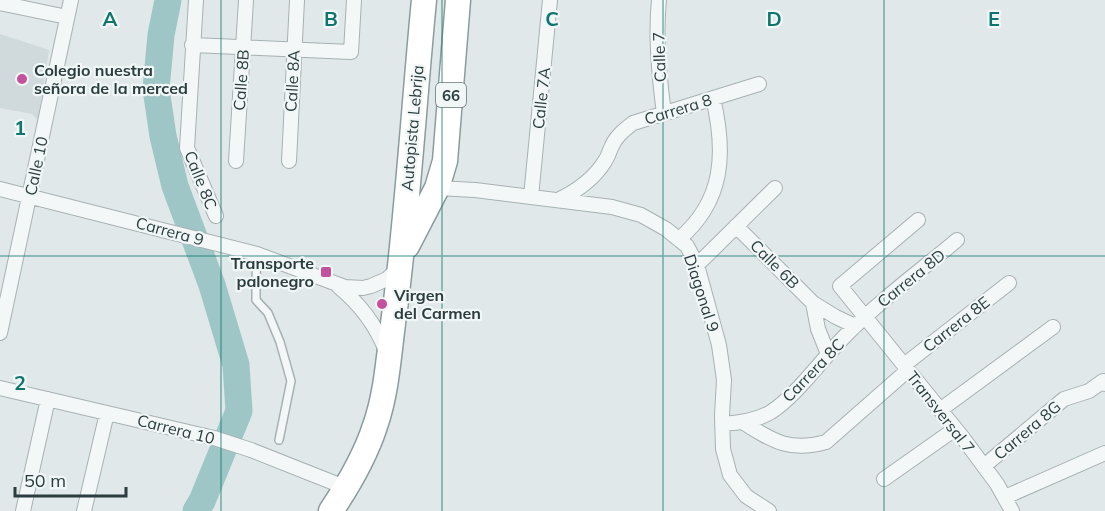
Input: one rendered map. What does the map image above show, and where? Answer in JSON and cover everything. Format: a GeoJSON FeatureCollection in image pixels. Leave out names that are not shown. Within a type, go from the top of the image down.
{"type":"FeatureCollection","features":[{"type":"Feature","properties":{"kind":"highway","name":"Autopista Lebrija"},"geometry":{"type":"LineString","coordinates":[[331,511],[363,457],[376,425],[386,381],[401,261],[424,0]]}},
{"type":"Feature","properties":{"kind":"highway","name":"Autopista Lebrija"},"geometry":{"type":"LineString","coordinates":[[401,261],[437,188],[445,161],[458,0]]}},
{"type":"Feature","properties":{"kind":"street","name":"Calle 10"},"geometry":{"type":"LineString","coordinates":[[0,333],[71,0]]}},
{"type":"Feature","properties":{"kind":"street","name":"Calle 8C"},"geometry":{"type":"LineString","coordinates":[[195,0],[187,148],[216,216]]}},
{"type":"Feature","properties":{"kind":"street","name":"Calle 8B"},"geometry":{"type":"LineString","coordinates":[[236,161],[246,0]]}},
{"type":"Feature","properties":{"kind":"street","name":"Calle 8A"},"geometry":{"type":"LineString","coordinates":[[289,161],[297,0]]}},
{"type":"Feature","properties":{"kind":"street"},"geometry":{"type":"LineString","coordinates":[[192,45],[351,52],[354,0]]}},
{"type":"Feature","properties":{"kind":"street","name":"Calle 7A"},"geometry":{"type":"LineString","coordinates":[[531,197],[550,0]]}},
{"type":"Feature","properties":{"kind":"street","name":"Calle 7"},"geometry":{"type":"LineString","coordinates":[[659,0],[658,66],[664,113]]}},
{"type":"Feature","properties":{"kind":"street"},"geometry":{"type":"LineString","coordinates":[[0,3],[67,17]]}},
{"type":"Feature","properties":{"kind":"street","name":"Carrera 8"},"geometry":{"type":"LineString","coordinates":[[558,200],[577,190],[594,175],[608,157],[615,140],[626,128],[640,120],[759,84]]}},
{"type":"Feature","properties":{"kind":"street"},"geometry":{"type":"LineString","coordinates":[[679,239],[700,219],[717,181],[720,137],[713,98]]}},
{"type":"Feature","properties":{"kind":"street","name":"Diagonal 9"},"geometry":{"type":"LineString","coordinates":[[437,188],[475,190],[612,207],[641,215],[666,229],[687,246],[697,265],[719,345],[723,380],[723,449],[730,475],[747,496],[769,511]]}},
{"type":"Feature","properties":{"kind":"street"},"geometry":{"type":"LineString","coordinates":[[697,265],[775,188]]}},
{"type":"Feature","properties":{"kind":"street","name":"Carrera 9"},"geometry":{"type":"LineString","coordinates":[[0,189],[236,248],[336,284],[354,288],[371,286],[387,279],[401,261]]}},
{"type":"Feature","properties":{"kind":"street","name":"Transversal 7"},"geometry":{"type":"LineString","coordinates":[[918,220],[840,286],[860,321],[906,367],[956,429],[984,466],[1012,511]]}},
{"type":"Feature","properties":{"kind":"street","name":"Calle 6B"},"geometry":{"type":"LineString","coordinates":[[736,226],[813,303],[836,317],[860,321]]}},
{"type":"Feature","properties":{"kind":"street","name":"Carrera 8D"},"geometry":{"type":"LineString","coordinates":[[860,321],[957,240]]}},
{"type":"Feature","properties":{"kind":"street","name":"Carrera 8E"},"geometry":{"type":"LineString","coordinates":[[906,367],[1009,283]]}},
{"type":"Feature","properties":{"kind":"street","name":"Carrera 9"},"geometry":{"type":"LineString","coordinates":[[336,284],[363,309],[382,340],[388,357]]}},
{"type":"Feature","properties":{"kind":"street","name":"Calle 6B"},"geometry":{"type":"LineString","coordinates":[[813,303],[818,329],[828,354]]}},
{"type":"Feature","properties":{"kind":"street","name":"Carrera 8C"},"geometry":{"type":"LineString","coordinates":[[722,424],[744,423],[770,413],[790,396],[860,321]]}},
{"type":"Feature","properties":{"kind":"street"},"geometry":{"type":"LineString","coordinates":[[940,410],[1053,327]]}},
{"type":"Feature","properties":{"kind":"street"},"geometry":{"type":"LineString","coordinates":[[744,423],[766,437],[792,446],[810,446],[826,442],[906,367]]}},
{"type":"Feature","properties":{"kind":"street","name":"Carrera 8G"},"geometry":{"type":"LineString","coordinates":[[984,466],[1064,399],[1089,392],[1104,382]]}},
{"type":"Feature","properties":{"kind":"street","name":"Carrera 10"},"geometry":{"type":"LineString","coordinates":[[0,388],[214,438],[251,450],[346,488]]}},
{"type":"Feature","properties":{"kind":"street"},"geometry":{"type":"LineString","coordinates":[[23,511],[48,399]]}},
{"type":"Feature","properties":{"kind":"street"},"geometry":{"type":"LineString","coordinates":[[84,511],[107,413]]}},
{"type":"Feature","properties":{"kind":"street"},"geometry":{"type":"LineString","coordinates":[[884,479],[956,429]]}},
{"type":"Feature","properties":{"kind":"street"},"geometry":{"type":"LineString","coordinates":[[1005,497],[1105,453]]}},
{"type":"Feature","properties":{"kind":"lane"},"geometry":{"type":"LineString","coordinates":[[257,254],[256,300],[268,313],[280,342],[291,381],[279,440]]}},
{"type":"Feature","properties":{"kind":"shaded area","name":"Colegio nuestra señora de la merced"},"geometry":{"type":"Polygon","coordinates":[[[0,34],[49,50],[38,120],[32,114],[0,108],[0,34]]]}},
{"type":"Feature","properties":{"kind":"waterway"},"geometry":{"type":"LineString","coordinates":[[168,0],[161,35],[156,89],[163,136],[175,186],[212,285],[236,365],[239,411],[196,511]]}},
{"type":"Feature","properties":{"kind":"place","name":"Colegio nuestra señora de la merced"},"geometry":{"type":"Point","coordinates":[22,79]}},
{"type":"Feature","properties":{"kind":"place","name":"Transporte palonegro"},"geometry":{"type":"Point","coordinates":[326,272]}},
{"type":"Feature","properties":{"kind":"place","name":"Virgen del Carmen"},"geometry":{"type":"Point","coordinates":[382,304]}}]}
